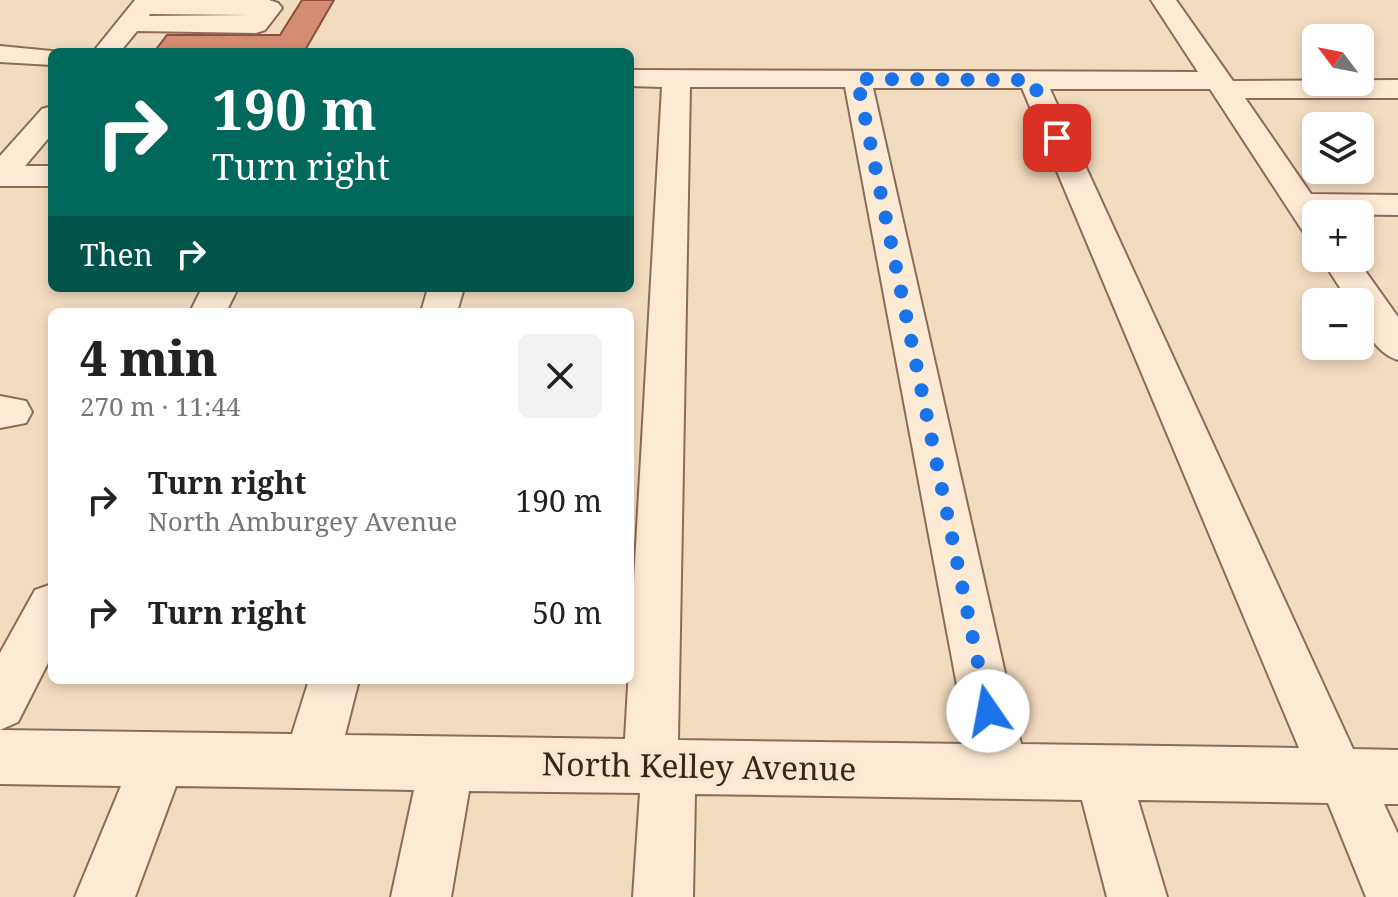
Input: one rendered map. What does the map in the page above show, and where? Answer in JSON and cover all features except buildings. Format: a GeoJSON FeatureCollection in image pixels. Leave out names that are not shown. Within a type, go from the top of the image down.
{"type":"FeatureCollection","features":[{"type":"Feature","properties":{"kind":"street"},"geometry":{"type":"LineString","coordinates":[[1163,0],[1302,205]]}},
{"type":"Feature","properties":{"kind":"street"},"geometry":{"type":"LineString","coordinates":[[109,48],[140,10]]}},
{"type":"Feature","properties":{"kind":"street"},"geometry":{"type":"LineString","coordinates":[[0,54],[48,57]]}},
{"type":"Feature","properties":{"kind":"street"},"geometry":{"type":"LineString","coordinates":[[634,78],[1032,80],[1398,89]]}},
{"type":"Feature","properties":{"kind":"street"},"geometry":{"type":"LineString","coordinates":[[663,897],[659,766],[676,78]]}},
{"type":"Feature","properties":{"kind":"street"},"geometry":{"type":"LineString","coordinates":[[857,79],[1000,771]]}},
{"type":"Feature","properties":{"kind":"street"},"geometry":{"type":"LineString","coordinates":[[1032,80],[1360,776],[1396,897]]}},
{"type":"Feature","properties":{"kind":"street"},"geometry":{"type":"LineString","coordinates":[[48,119],[6,160],[48,175]]}},
{"type":"Feature","properties":{"kind":"street"},"geometry":{"type":"LineString","coordinates":[[1374,208],[1398,205]]}},
{"type":"Feature","properties":{"kind":"street"},"geometry":{"type":"LineString","coordinates":[[1348,272],[1398,346]]}},
{"type":"Feature","properties":{"kind":"street"},"geometry":{"type":"LineString","coordinates":[[0,704],[48,614]]}},
{"type":"Feature","properties":{"kind":"street"},"geometry":{"type":"LineString","coordinates":[[311,762],[333,684]]}},
{"type":"Feature","properties":{"kind":"street","name":"North Kelley Avenue"},"geometry":{"type":"LineString","coordinates":[[0,757],[1360,776]]}},
{"type":"Feature","properties":{"kind":"street"},"geometry":{"type":"LineString","coordinates":[[105,897],[159,760]]}},
{"type":"Feature","properties":{"kind":"street"},"geometry":{"type":"LineString","coordinates":[[421,897],[447,763]]}},
{"type":"Feature","properties":{"kind":"street"},"geometry":{"type":"LineString","coordinates":[[1102,772],[1137,897]]}},
{"type":"Feature","properties":{"kind":"route"},"geometry":{"type":"LineString","coordinates":[[988,711],[857,79],[1032,80],[1057,138]]}}]}
